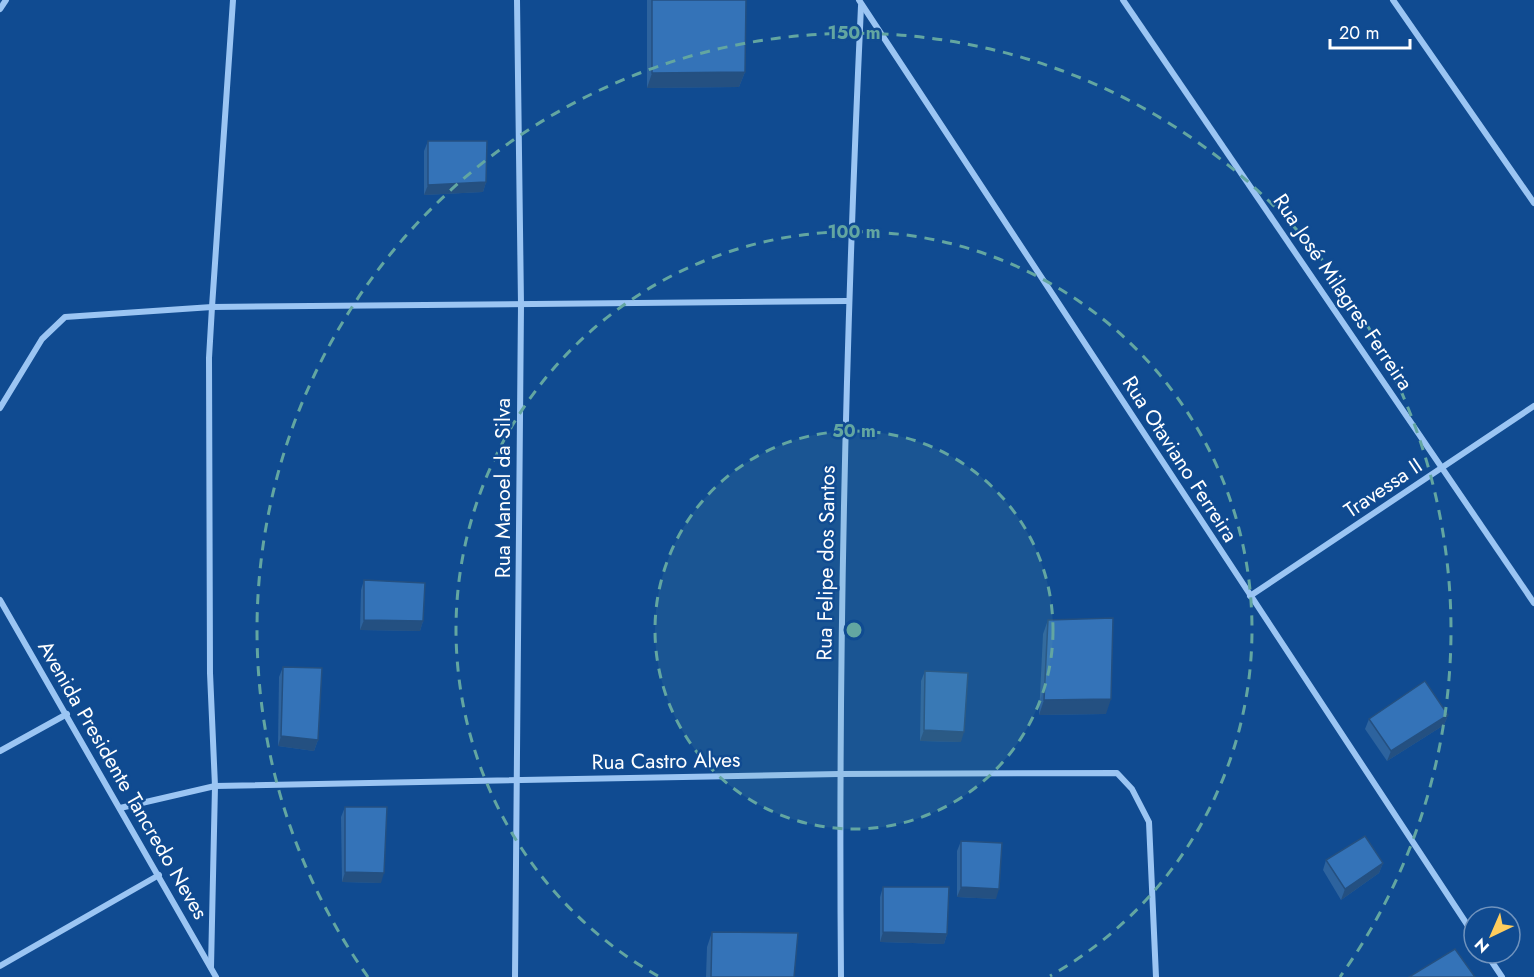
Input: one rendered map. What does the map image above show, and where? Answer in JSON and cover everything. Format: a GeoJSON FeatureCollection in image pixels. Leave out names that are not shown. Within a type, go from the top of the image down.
{"type":"FeatureCollection","features":[{"type":"Feature","properties":{"kind":"street"},"geometry":{"type":"LineString","coordinates":[[0,9],[6,0]]}},
{"type":"Feature","properties":{"kind":"street"},"geometry":{"type":"LineString","coordinates":[[211,967],[215,786],[210,673],[209,358],[233,0]]}},
{"type":"Feature","properties":{"kind":"street","name":"Rua Manoel da Silva"},"geometry":{"type":"LineString","coordinates":[[515,977],[521,305],[517,0]]}},
{"type":"Feature","properties":{"kind":"street","name":"Rua José Milagres Ferreira"},"geometry":{"type":"LineString","coordinates":[[1123,0],[1534,603]]}},
{"type":"Feature","properties":{"kind":"street"},"geometry":{"type":"LineString","coordinates":[[1392,0],[1534,203]]}},
{"type":"Feature","properties":{"kind":"street","name":"Rua Felipe dos Santos"},"geometry":{"type":"LineString","coordinates":[[841,977],[839,774],[847,301],[860,3]]}},
{"type":"Feature","properties":{"kind":"street","name":"Rua Otaviano Ferreira"},"geometry":{"type":"LineString","coordinates":[[860,3],[1462,917]]}},
{"type":"Feature","properties":{"kind":"street"},"geometry":{"type":"LineString","coordinates":[[0,408],[42,339],[65,317],[212,307],[847,301]]}},
{"type":"Feature","properties":{"kind":"street","name":"Travessa II"},"geometry":{"type":"LineString","coordinates":[[1250,596],[1534,406]]}},
{"type":"Feature","properties":{"kind":"street","name":"Avenida Presidente Tancredo Neves"},"geometry":{"type":"LineString","coordinates":[[0,600],[216,977]]}},
{"type":"Feature","properties":{"kind":"street"},"geometry":{"type":"LineString","coordinates":[[0,751],[67,714]]}},
{"type":"Feature","properties":{"kind":"street","name":"Rua Castro Alves"},"geometry":{"type":"LineString","coordinates":[[120,808],[215,786],[839,774],[1118,773],[1132,789],[1149,822],[1156,977]]}},
{"type":"Feature","properties":{"kind":"street"},"geometry":{"type":"LineString","coordinates":[[0,966],[159,875]]}},
{"type":"Feature","properties":{"kind":"building"},"geometry":{"type":"Polygon","coordinates":[[[652,0],[746,0],[745,72],[652,73],[652,0]]]}},
{"type":"Feature","properties":{"kind":"building"},"geometry":{"type":"Polygon","coordinates":[[[428,141],[487,141],[486,182],[428,185],[428,141]]]}},
{"type":"Feature","properties":{"kind":"building"},"geometry":{"type":"Polygon","coordinates":[[[364,580],[425,583],[423,621],[364,620],[364,580]]]}},
{"type":"Feature","properties":{"kind":"building"},"geometry":{"type":"Polygon","coordinates":[[[1113,618],[1111,699],[1044,700],[1048,620],[1113,618]]]}},
{"type":"Feature","properties":{"kind":"building"},"geometry":{"type":"Polygon","coordinates":[[[283,667],[322,668],[318,740],[281,736],[283,667]]]}},
{"type":"Feature","properties":{"kind":"building"},"geometry":{"type":"Polygon","coordinates":[[[925,671],[968,673],[964,732],[924,730],[925,671]]]}},
{"type":"Feature","properties":{"kind":"building"},"geometry":{"type":"Polygon","coordinates":[[[1425,681],[1448,715],[1391,751],[1369,719],[1425,681]]]}},
{"type":"Feature","properties":{"kind":"building"},"geometry":{"type":"Polygon","coordinates":[[[345,807],[387,807],[384,873],[345,872],[345,807]]]}},
{"type":"Feature","properties":{"kind":"building"},"geometry":{"type":"Polygon","coordinates":[[[1365,836],[1383,863],[1345,889],[1326,860],[1365,836]]]}},
{"type":"Feature","properties":{"kind":"building"},"geometry":{"type":"Polygon","coordinates":[[[961,841],[1002,843],[999,889],[961,887],[961,841]]]}},
{"type":"Feature","properties":{"kind":"building"},"geometry":{"type":"Polygon","coordinates":[[[883,887],[949,887],[947,934],[883,932],[883,887]]]}},
{"type":"Feature","properties":{"kind":"building"},"geometry":{"type":"Polygon","coordinates":[[[712,932],[798,933],[794,977],[711,977],[712,932]]]}},
{"type":"Feature","properties":{"kind":"building"},"geometry":{"type":"Polygon","coordinates":[[[1455,949],[1462,959],[1462,965],[1466,965],[1475,977],[1409,977],[1455,949]]]}}]}
